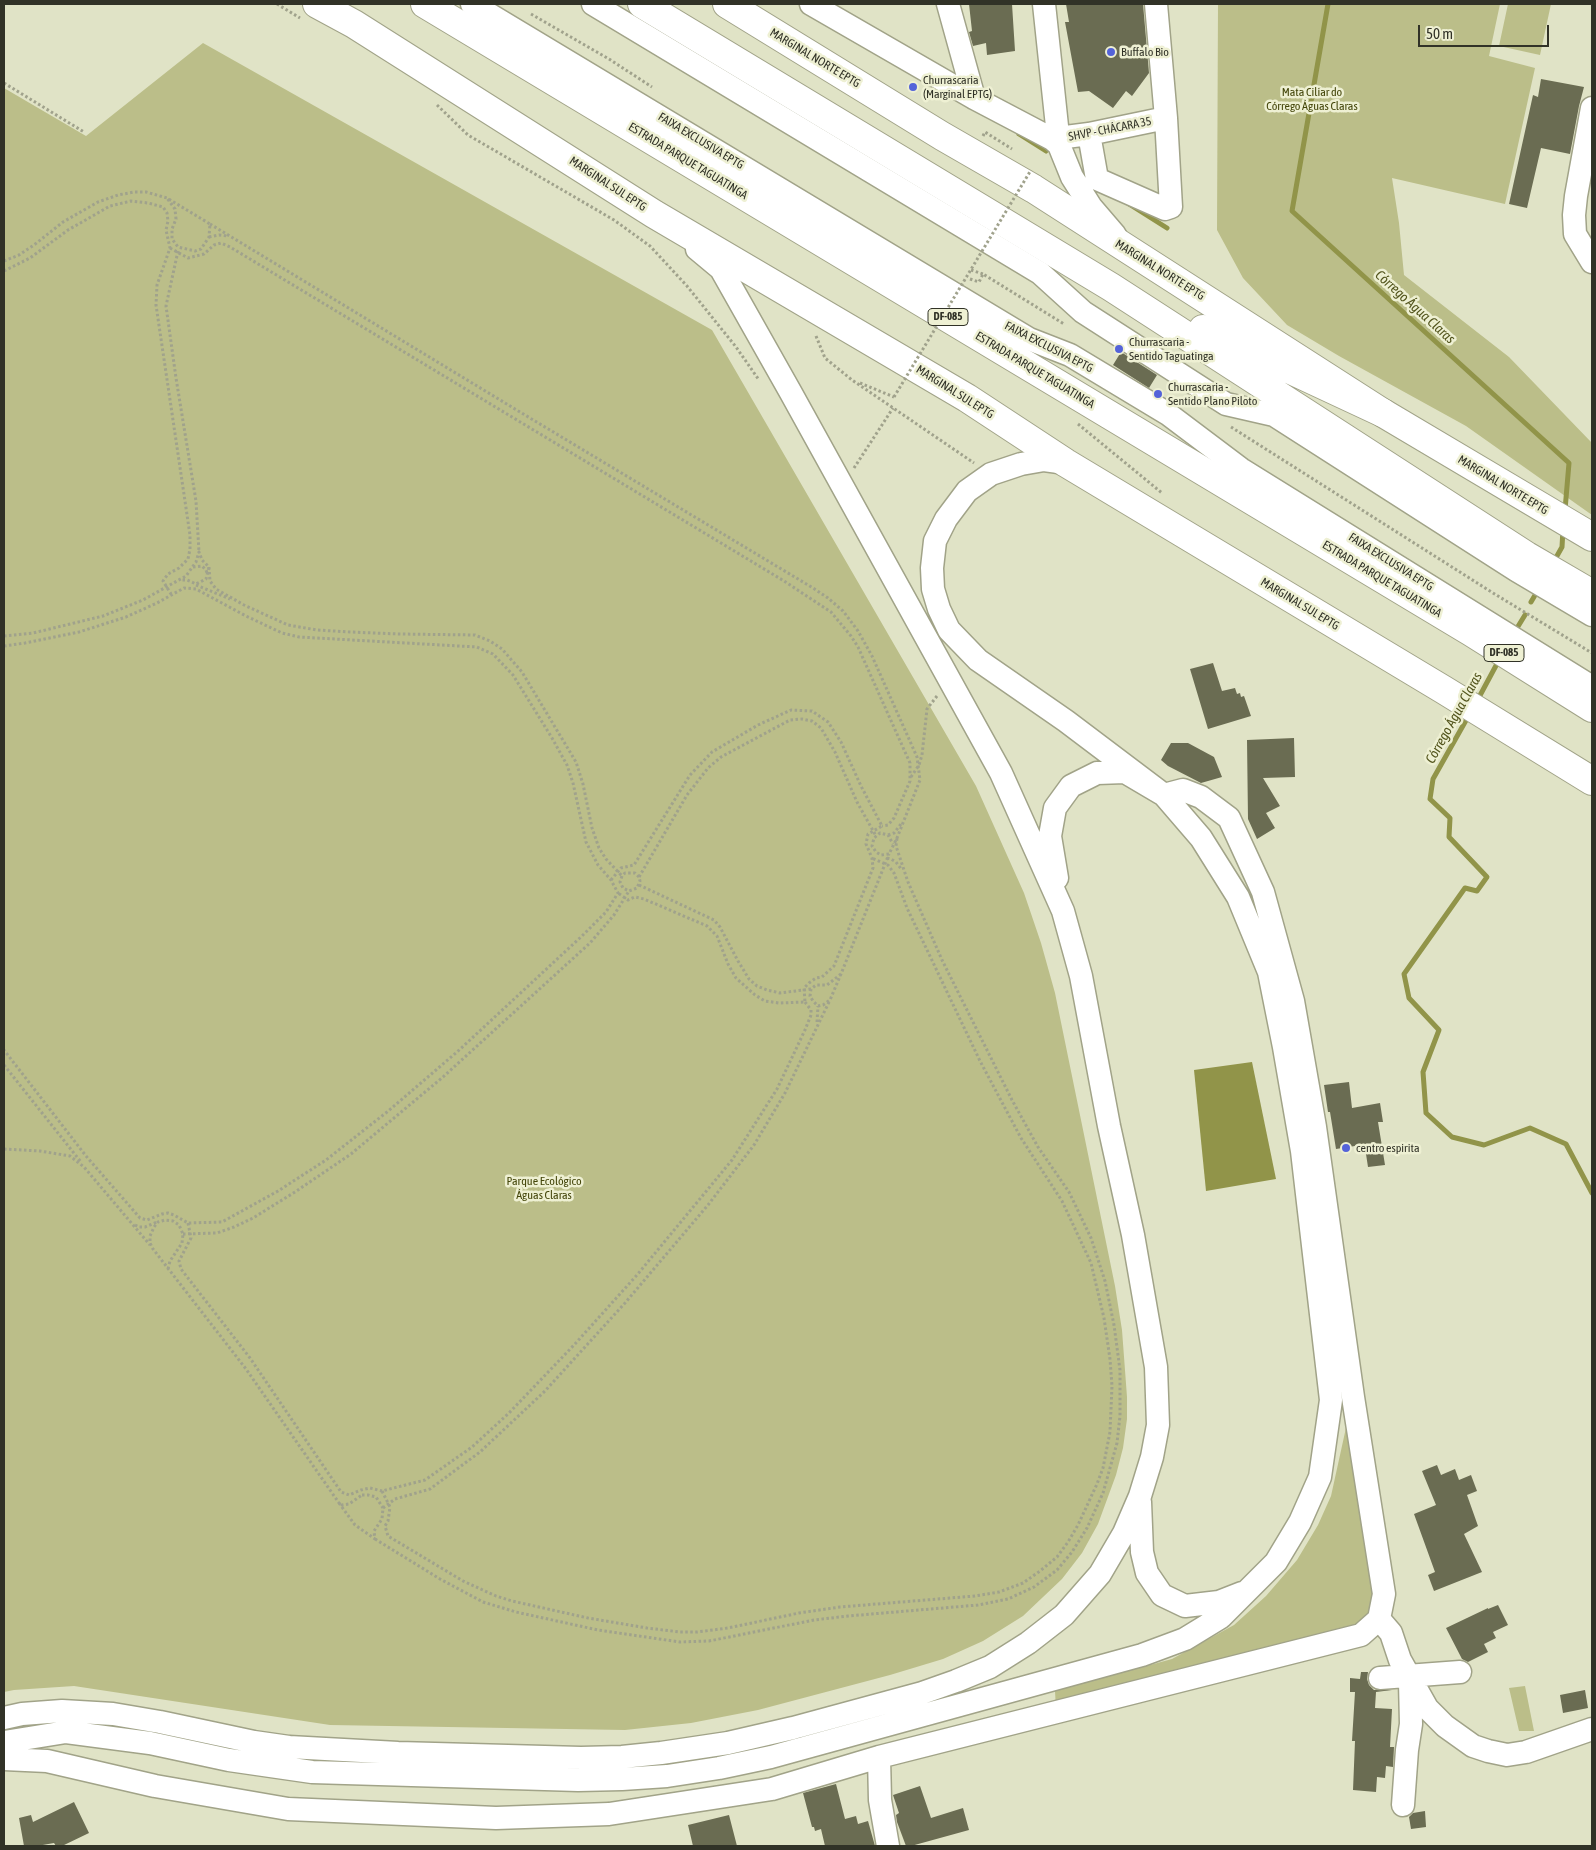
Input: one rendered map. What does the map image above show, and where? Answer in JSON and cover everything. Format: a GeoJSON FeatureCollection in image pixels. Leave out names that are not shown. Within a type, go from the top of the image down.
{"type":"FeatureCollection","features":[{"type":"Feature","properties":{"kind":"main road","name":"ESTRADA PARQUE TAGUATINGA"},"geometry":{"type":"LineString","coordinates":[[425,4],[1474,624],[1544,668],[1592,708]]}},
{"type":"Feature","properties":{"kind":"main road"},"geometry":{"type":"LineString","coordinates":[[642,4],[1111,287],[1521,563],[1587,601]]}},
{"type":"Feature","properties":{"kind":"main road","name":"MARGINAL NORTE EPTG"},"geometry":{"type":"LineString","coordinates":[[727,4],[942,136],[1034,189],[1383,413],[1532,503],[1592,536]]}},
{"type":"Feature","properties":{"kind":"main road","name":"MARGINAL SUL EPTG"},"geometry":{"type":"LineString","coordinates":[[309,11],[362,29],[654,214],[967,398],[1066,463],[1444,690],[1592,782]]}},
{"type":"Feature","properties":{"kind":"main road"},"geometry":{"type":"LineString","coordinates":[[1111,287],[1383,413]]}},
{"type":"Feature","properties":{"kind":"street","name":"FAIXA EXCLUSIVA EPTG"},"geometry":{"type":"LineString","coordinates":[[472,4],[1029,339],[1070,355],[1168,414],[1241,470],[1474,624]]}},
{"type":"Feature","properties":{"kind":"street"},"geometry":{"type":"LineString","coordinates":[[593,4],[1040,273],[1083,312],[1226,404],[1274,415],[1521,563]]}},
{"type":"Feature","properties":{"kind":"street"},"geometry":{"type":"LineString","coordinates":[[812,4],[974,98],[1059,142]]}},
{"type":"Feature","properties":{"kind":"street"},"geometry":{"type":"LineString","coordinates":[[948,4],[974,98]]}},
{"type":"Feature","properties":{"kind":"street","name":"SHVP - CHÁCARA 35"},"geometry":{"type":"LineString","coordinates":[[1044,4],[1059,142],[1072,177],[1091,206],[1129,251]]}},
{"type":"Feature","properties":{"kind":"street","name":"SHVP - CHÁCARA 35"},"geometry":{"type":"LineString","coordinates":[[1059,142],[1166,118],[1156,4]]}},
{"type":"Feature","properties":{"kind":"street"},"geometry":{"type":"LineString","coordinates":[[1592,108],[1574,214],[1576,234],[1592,262]]}},
{"type":"Feature","properties":{"kind":"street"},"geometry":{"type":"LineString","coordinates":[[1089,134],[1098,179],[1165,210],[1171,207],[1166,118]]}},
{"type":"Feature","properties":{"kind":"street"},"geometry":{"type":"LineString","coordinates":[[654,214],[721,269],[1000,773],[1063,911]]}},
{"type":"Feature","properties":{"kind":"street"},"geometry":{"type":"LineString","coordinates":[[4,1742],[66,1732],[150,1743],[229,1760],[312,1772],[578,1780],[667,1776],[719,1768],[770,1757],[1142,1655],[1185,1639],[1221,1617],[1276,1562],[1300,1522],[1320,1477],[1331,1400],[1302,1152],[1269,972],[1238,897],[1200,838],[1164,794],[1066,721],[978,660],[949,630],[939,609],[933,589],[932,568],[935,541],[946,519],[967,491],[991,474],[1021,464],[1044,460],[1066,463]]}},
{"type":"Feature","properties":{"kind":"street"},"geometry":{"type":"LineString","coordinates":[[1544,668],[1592,687]]}},
{"type":"Feature","properties":{"kind":"street"},"geometry":{"type":"LineString","coordinates":[[4,1718],[22,1714],[62,1712],[113,1714],[280,1746],[398,1753],[582,1758],[622,1757],[728,1743],[793,1728],[922,1693],[990,1666],[1028,1643],[1064,1615],[1100,1574],[1124,1533],[1140,1496],[1152,1457],[1158,1425],[1156,1367],[1133,1236],[1109,1126],[1081,976],[1063,911],[1050,836],[1055,808],[1072,786],[1097,773],[1126,772],[1164,794],[1183,790],[1201,797],[1229,818],[1263,892],[1293,1001],[1315,1127],[1353,1397],[1384,1594],[1379,1619],[1361,1635],[879,1757],[772,1789],[608,1814],[496,1818],[288,1809],[155,1786],[47,1762],[4,1759]]}},
{"type":"Feature","properties":{"kind":"street"},"geometry":{"type":"LineString","coordinates":[[1140,1496],[1142,1552],[1147,1573],[1162,1595],[1185,1606],[1219,1602],[1250,1590]]}},
{"type":"Feature","properties":{"kind":"street"},"geometry":{"type":"LineString","coordinates":[[1379,1619],[1391,1633],[1400,1660],[1427,1708],[1445,1726],[1473,1746],[1507,1755],[1526,1752],[1592,1729]]}},
{"type":"Feature","properties":{"kind":"street"},"geometry":{"type":"LineString","coordinates":[[1380,1678],[1460,1672]]}},
{"type":"Feature","properties":{"kind":"street"},"geometry":{"type":"LineString","coordinates":[[1403,1806],[1411,1724],[1410,1676]]}},
{"type":"Feature","properties":{"kind":"street"},"geometry":{"type":"LineString","coordinates":[[879,1757],[880,1800],[888,1846]]}},
{"type":"Feature","properties":{"kind":"path"},"geometry":{"type":"LineString","coordinates":[[276,4],[309,11]]}},
{"type":"Feature","properties":{"kind":"path"},"geometry":{"type":"LineString","coordinates":[[4,83],[84,132]]}},
{"type":"Feature","properties":{"kind":"path"},"geometry":{"type":"LineString","coordinates":[[437,104],[468,135],[614,220],[650,246],[693,294],[736,347],[762,384]]}},
{"type":"Feature","properties":{"kind":"path"},"geometry":{"type":"LineString","coordinates":[[991,474],[852,380],[894,397],[1031,170]]}},
{"type":"Feature","properties":{"kind":"path"},"geometry":{"type":"LineString","coordinates":[[4,261],[19,255],[63,222],[98,202],[118,194],[146,192],[167,198],[828,598],[843,611],[865,642],[912,744],[919,765],[920,780],[830,1000],[785,1093],[745,1158],[675,1246],[544,1392],[480,1452],[430,1489],[395,1499],[383,1508]]}},
{"type":"Feature","properties":{"kind":"path"},"geometry":{"type":"LineString","coordinates":[[167,198],[175,209],[176,218],[172,229],[172,239],[178,247],[178,252],[166,306],[196,502],[200,552],[202,560],[209,567],[212,586],[244,604]]}},
{"type":"Feature","properties":{"kind":"path"},"geometry":{"type":"LineString","coordinates":[[4,271],[30,258],[68,230],[110,206],[131,201],[148,203],[163,207],[167,213],[166,230],[170,248],[157,285],[156,305],[186,501],[190,549],[188,559],[179,568],[168,574],[163,581],[171,594]]}},
{"type":"Feature","properties":{"kind":"path"},"geometry":{"type":"LineString","coordinates":[[178,247],[196,251],[201,248],[209,237],[210,224]]}},
{"type":"Feature","properties":{"kind":"path"},"geometry":{"type":"LineString","coordinates":[[209,237],[218,235],[230,236]]}},
{"type":"Feature","properties":{"kind":"path"},"geometry":{"type":"LineString","coordinates":[[170,248],[188,258],[204,254],[214,245],[221,243],[831,612],[851,636],[863,658],[910,763],[910,777]]}},
{"type":"Feature","properties":{"kind":"path"},"geometry":{"type":"LineString","coordinates":[[971,270],[983,274]]}},
{"type":"Feature","properties":{"kind":"path"},"geometry":{"type":"LineString","coordinates":[[842,487],[893,408]]}},
{"type":"Feature","properties":{"kind":"path"},"geometry":{"type":"LineString","coordinates":[[1071,418],[1163,494]]}},
{"type":"Feature","properties":{"kind":"path"},"geometry":{"type":"LineString","coordinates":[[4,636],[33,633],[103,616],[143,600],[186,576],[196,562],[200,552]]}},
{"type":"Feature","properties":{"kind":"path"},"geometry":{"type":"LineString","coordinates":[[192,568],[202,566],[208,576]]}},
{"type":"Feature","properties":{"kind":"path"},"geometry":{"type":"LineString","coordinates":[[196,584],[203,582],[208,576],[209,567]]}},
{"type":"Feature","properties":{"kind":"path"},"geometry":{"type":"LineString","coordinates":[[180,580],[187,580],[288,625],[317,630],[475,635],[490,641],[513,660],[522,672],[576,762],[592,828],[599,848],[606,860],[622,876]]}},
{"type":"Feature","properties":{"kind":"path"},"geometry":{"type":"LineString","coordinates":[[4,646],[79,632],[126,617],[184,588],[196,589],[282,633],[299,637],[384,643],[446,644],[477,647],[493,654],[513,675],[567,765],[573,783],[586,842],[598,865],[611,880],[618,894],[628,900],[635,897],[644,899],[708,926],[717,936],[728,964],[736,978],[755,995],[779,1003],[805,1002]]}},
{"type":"Feature","properties":{"kind":"path"},"geometry":{"type":"LineString","coordinates":[[1493,593],[1569,640]]}},
{"type":"Feature","properties":{"kind":"path"},"geometry":{"type":"LineString","coordinates":[[934,691],[942,705]]}},
{"type":"Feature","properties":{"kind":"path"},"geometry":{"type":"LineString","coordinates":[[188,1223],[191,1238],[179,1261],[181,1269],[250,1358],[341,1492],[349,1495],[370,1488],[382,1491],[425,1480],[472,1447],[539,1383],[637,1275],[732,1160],[752,1130],[777,1089],[811,1015],[811,1010],[805,1002],[804,988],[816,978],[822,978],[834,966],[873,868],[872,858],[866,844],[868,834],[882,826],[888,825],[894,818],[910,777],[919,765],[924,746],[927,709],[937,696]]}},
{"type":"Feature","properties":{"kind":"path"},"geometry":{"type":"LineString","coordinates":[[611,880],[621,868],[634,865],[690,775],[712,752],[758,725],[791,710],[812,711],[828,722],[841,742],[860,786],[882,826]]}},
{"type":"Feature","properties":{"kind":"path"},"geometry":{"type":"LineString","coordinates":[[639,877],[630,872],[622,876],[620,882],[623,888],[629,891],[634,891],[639,885],[639,877],[687,795],[708,768],[721,757],[790,720],[802,719],[812,721],[822,728],[876,836]]}},
{"type":"Feature","properties":{"kind":"path"},"geometry":{"type":"LineString","coordinates":[[889,854],[881,855],[876,852],[872,846],[874,838],[880,833],[888,835],[894,832],[904,820]]}},
{"type":"Feature","properties":{"kind":"path"},"geometry":{"type":"LineString","coordinates":[[888,835],[893,844]]}},
{"type":"Feature","properties":{"kind":"path"},"geometry":{"type":"LineString","coordinates":[[4,1065],[84,1167],[153,1249],[240,1362],[355,1525],[440,1579],[483,1602],[516,1612],[598,1630],[680,1642],[709,1641],[814,1620],[978,1606],[1008,1599],[1034,1588],[1057,1570],[1080,1541],[1094,1515],[1111,1467],[1117,1444],[1120,1416],[1120,1370],[1114,1325],[1099,1259],[1084,1223],[1069,1192],[1038,1147],[995,1068],[916,905],[896,846],[897,838]]}},
{"type":"Feature","properties":{"kind":"path"},"geometry":{"type":"LineString","coordinates":[[382,1491],[389,1504],[390,1514],[385,1526],[388,1536],[481,1590],[531,1606],[647,1628],[680,1632],[728,1628],[840,1606],[975,1596],[999,1592],[1023,1583],[1040,1572],[1056,1557],[1078,1525],[1088,1506],[1102,1468],[1110,1432],[1112,1386],[1110,1359],[1097,1287],[1084,1246],[1062,1201],[1016,1130],[980,1061],[926,951],[894,873],[885,864],[872,858]]}},
{"type":"Feature","properties":{"kind":"path"},"geometry":{"type":"LineString","coordinates":[[887,858],[896,862],[908,882]]}},
{"type":"Feature","properties":{"kind":"path"},"geometry":{"type":"LineString","coordinates":[[639,885],[714,920],[720,927],[738,961],[757,986],[780,993],[812,990]]}},
{"type":"Feature","properties":{"kind":"path"},"geometry":{"type":"LineString","coordinates":[[184,1234],[217,1233],[240,1224],[295,1192],[351,1154],[442,1077],[590,943],[614,915],[629,891]]}},
{"type":"Feature","properties":{"kind":"path"},"geometry":{"type":"LineString","coordinates":[[4,1050],[86,1156],[140,1218],[147,1220],[168,1213],[188,1223],[222,1222],[278,1191],[326,1160],[387,1112],[457,1052],[582,936],[606,912],[618,894]]}},
{"type":"Feature","properties":{"kind":"path"},"geometry":{"type":"LineString","coordinates":[[815,1031],[819,1012],[818,1006],[810,996],[812,990],[816,985],[827,985],[841,974]]}},
{"type":"Feature","properties":{"kind":"path"},"geometry":{"type":"LineString","coordinates":[[818,1006],[830,1000]]}},
{"type":"Feature","properties":{"kind":"path"},"geometry":{"type":"LineString","coordinates":[[4,1149],[40,1151],[70,1156],[84,1167]]}},
{"type":"Feature","properties":{"kind":"path"},"geometry":{"type":"LineString","coordinates":[[131,1222],[139,1227],[165,1220],[179,1225],[184,1234],[182,1243],[170,1261],[168,1269]]}},
{"type":"Feature","properties":{"kind":"path"},"geometry":{"type":"LineString","coordinates":[[153,1249],[150,1243],[150,1236],[158,1222]]}},
{"type":"Feature","properties":{"kind":"path"},"geometry":{"type":"LineString","coordinates":[[339,1504],[345,1505],[358,1497],[368,1495],[379,1500],[383,1508],[382,1519],[374,1531],[375,1539]]}},
{"type":"Feature","properties":{"kind":"green space","name":"Mata Ciliar do Córrego Águas Claras"},"geometry":{"type":"Polygon","coordinates":[[[1218,4],[1500,4],[1489,56],[1535,68],[1505,204],[1392,178],[1404,275],[1509,357],[1592,443],[1592,515],[1466,426],[1287,325],[1243,278],[1217,230],[1218,4]]]}},
{"type":"Feature","properties":{"kind":"green space"},"geometry":{"type":"Polygon","coordinates":[[[1508,4],[1551,4],[1540,55],[1499,46],[1508,4]]]}},
{"type":"Feature","properties":{"kind":"green space","name":"Parque Ecológico Águas Claras"},"geometry":{"type":"Polygon","coordinates":[[[203,43],[712,330],[976,786],[1024,893],[1055,993],[1115,1286],[1122,1330],[1127,1397],[1127,1419],[1123,1448],[1116,1475],[1098,1524],[1082,1553],[1062,1579],[1023,1616],[983,1641],[943,1659],[758,1710],[691,1723],[625,1730],[330,1725],[74,1686],[4,1692],[4,88],[86,136],[203,43]]]}},
{"type":"Feature","properties":{"kind":"green space"},"geometry":{"type":"Polygon","coordinates":[[[1351,1405],[1381,1593],[1360,1631],[1056,1709],[1055,1691],[1172,1659],[1234,1625],[1266,1596],[1297,1560],[1318,1525],[1331,1496],[1351,1405]]]}},
{"type":"Feature","properties":{"kind":"green space"},"geometry":{"type":"Polygon","coordinates":[[[1525,1686],[1534,1731],[1519,1731],[1509,1688],[1525,1686]]]}},
{"type":"Feature","properties":{"kind":"shaded area"},"geometry":{"type":"Polygon","coordinates":[[[1252,1062],[1276,1179],[1206,1191],[1194,1070],[1252,1062]]]}},
{"type":"Feature","properties":{"kind":"building"},"geometry":{"type":"Polygon","coordinates":[[[969,4],[1012,4],[1015,51],[987,55],[986,43],[973,46],[969,32],[972,31],[969,4]]]}},
{"type":"Feature","properties":{"kind":"building","name":"Buffalo Bio"},"geometry":{"type":"Polygon","coordinates":[[[1066,4],[1143,4],[1149,73],[1132,96],[1126,91],[1113,108],[1089,91],[1078,92],[1065,22],[1069,22],[1066,4]]]}},
{"type":"Feature","properties":{"kind":"building"},"geometry":{"type":"Polygon","coordinates":[[[1541,79],[1584,87],[1570,154],[1541,148],[1527,208],[1509,204],[1533,95],[1538,97],[1541,79]]]}},
{"type":"Feature","properties":{"kind":"building"},"geometry":{"type":"Polygon","coordinates":[[[1121,352],[1157,375],[1149,388],[1113,365],[1121,352]]]}},
{"type":"Feature","properties":{"kind":"building"},"geometry":{"type":"Polygon","coordinates":[[[1213,663],[1222,691],[1235,688],[1237,694],[1240,693],[1241,697],[1244,696],[1251,716],[1208,729],[1190,669],[1213,663]]]}},
{"type":"Feature","properties":{"kind":"building"},"geometry":{"type":"Polygon","coordinates":[[[1294,738],[1295,777],[1263,778],[1280,806],[1266,813],[1275,828],[1257,839],[1248,819],[1247,740],[1294,738]]]}},
{"type":"Feature","properties":{"kind":"building"},"geometry":{"type":"Polygon","coordinates":[[[1171,743],[1188,743],[1214,757],[1222,777],[1201,783],[1168,766],[1161,760],[1171,743]]]}},
{"type":"Feature","properties":{"kind":"building"},"geometry":{"type":"Polygon","coordinates":[[[1349,1082],[1352,1108],[1380,1103],[1383,1122],[1378,1122],[1385,1165],[1368,1167],[1366,1154],[1363,1154],[1361,1145],[1336,1149],[1324,1085],[1349,1082]]]}},
{"type":"Feature","properties":{"kind":"building"},"geometry":{"type":"Polygon","coordinates":[[[1437,1465],[1441,1475],[1455,1469],[1459,1480],[1471,1475],[1477,1491],[1467,1495],[1478,1526],[1464,1534],[1482,1572],[1434,1591],[1428,1575],[1435,1572],[1414,1514],[1436,1505],[1422,1471],[1437,1465]]]}},
{"type":"Feature","properties":{"kind":"building"},"geometry":{"type":"Polygon","coordinates":[[[1498,1605],[1508,1625],[1493,1632],[1496,1638],[1484,1644],[1488,1652],[1468,1662],[1462,1659],[1446,1628],[1498,1605]]]}},
{"type":"Feature","properties":{"kind":"building"},"geometry":{"type":"Polygon","coordinates":[[[1361,1672],[1368,1672],[1367,1679],[1369,1685],[1374,1690],[1392,1690],[1376,1692],[1375,1708],[1392,1709],[1390,1747],[1394,1747],[1393,1767],[1386,1766],[1385,1778],[1377,1777],[1376,1792],[1353,1790],[1355,1741],[1352,1741],[1355,1692],[1350,1692],[1350,1678],[1360,1679],[1361,1672]]]}},
{"type":"Feature","properties":{"kind":"building"},"geometry":{"type":"Polygon","coordinates":[[[1585,1690],[1588,1708],[1563,1713],[1560,1695],[1585,1690]]]}},
{"type":"Feature","properties":{"kind":"building"},"geometry":{"type":"Polygon","coordinates":[[[836,1784],[845,1819],[856,1816],[858,1824],[868,1821],[875,1846],[825,1846],[821,1829],[815,1831],[814,1827],[812,1827],[803,1793],[836,1784]]]}},
{"type":"Feature","properties":{"kind":"building"},"geometry":{"type":"Polygon","coordinates":[[[920,1786],[931,1818],[963,1808],[969,1830],[906,1846],[897,1822],[896,1815],[899,1813],[893,1795],[920,1786]]]}},
{"type":"Feature","properties":{"kind":"building"},"geometry":{"type":"Polygon","coordinates":[[[74,1802],[89,1833],[62,1846],[56,1846],[54,1843],[24,1846],[19,1818],[31,1815],[33,1822],[74,1802]]]}},
{"type":"Feature","properties":{"kind":"building"},"geometry":{"type":"Polygon","coordinates":[[[1425,1811],[1426,1827],[1411,1829],[1409,1817],[1413,1813],[1425,1811]]]}},
{"type":"Feature","properties":{"kind":"building"},"geometry":{"type":"Polygon","coordinates":[[[729,1815],[737,1846],[693,1846],[688,1825],[729,1815]]]}},
{"type":"Feature","properties":{"kind":"waterway","name":"Córrego Água Claras"},"geometry":{"type":"LineString","coordinates":[[1328,4],[1292,211],[1569,463],[1565,510]]}},
{"type":"Feature","properties":{"kind":"waterway"},"geometry":{"type":"LineString","coordinates":[[1019,134],[1046,151]]}},
{"type":"Feature","properties":{"kind":"waterway"},"geometry":{"type":"LineString","coordinates":[[1129,204],[1167,228]]}},
{"type":"Feature","properties":{"kind":"waterway","name":"Córrego Água Claras"},"geometry":{"type":"LineString","coordinates":[[1553,563],[1562,547],[1563,529]]}},
{"type":"Feature","properties":{"kind":"waterway","name":"Córrego Água Claras"},"geometry":{"type":"LineString","coordinates":[[1531,602],[1538,590]]}},
{"type":"Feature","properties":{"kind":"waterway","name":"Córrego Água Claras"},"geometry":{"type":"LineString","coordinates":[[1514,633],[1525,615]]}},
{"type":"Feature","properties":{"kind":"waterway","name":"Córrego Água Claras"},"geometry":{"type":"LineString","coordinates":[[1477,701],[1499,660]]}},
{"type":"Feature","properties":{"kind":"waterway"},"geometry":{"type":"LineString","coordinates":[[1469,715],[1433,779],[1430,799],[1450,818],[1449,837],[1487,877],[1477,891],[1465,888],[1404,974],[1409,998],[1439,1030],[1423,1072],[1426,1113],[1452,1137],[1484,1145],[1530,1128],[1566,1144],[1592,1193]]}},
{"type":"Feature","properties":{"kind":"place","name":"Buffalo Bio"},"geometry":{"type":"Point","coordinates":[1111,52]}},
{"type":"Feature","properties":{"kind":"place","name":"Churrascaria (Marginal EPTG)"},"geometry":{"type":"Point","coordinates":[913,87]}},
{"type":"Feature","properties":{"kind":"place","name":"Churrascaria - Sentido Taguatinga"},"geometry":{"type":"Point","coordinates":[1119,349]}},
{"type":"Feature","properties":{"kind":"place","name":"Churrascaria - Sentido Plano Piloto"},"geometry":{"type":"Point","coordinates":[1158,394]}},
{"type":"Feature","properties":{"kind":"place","name":"centro espirita"},"geometry":{"type":"Point","coordinates":[1346,1148]}}]}
